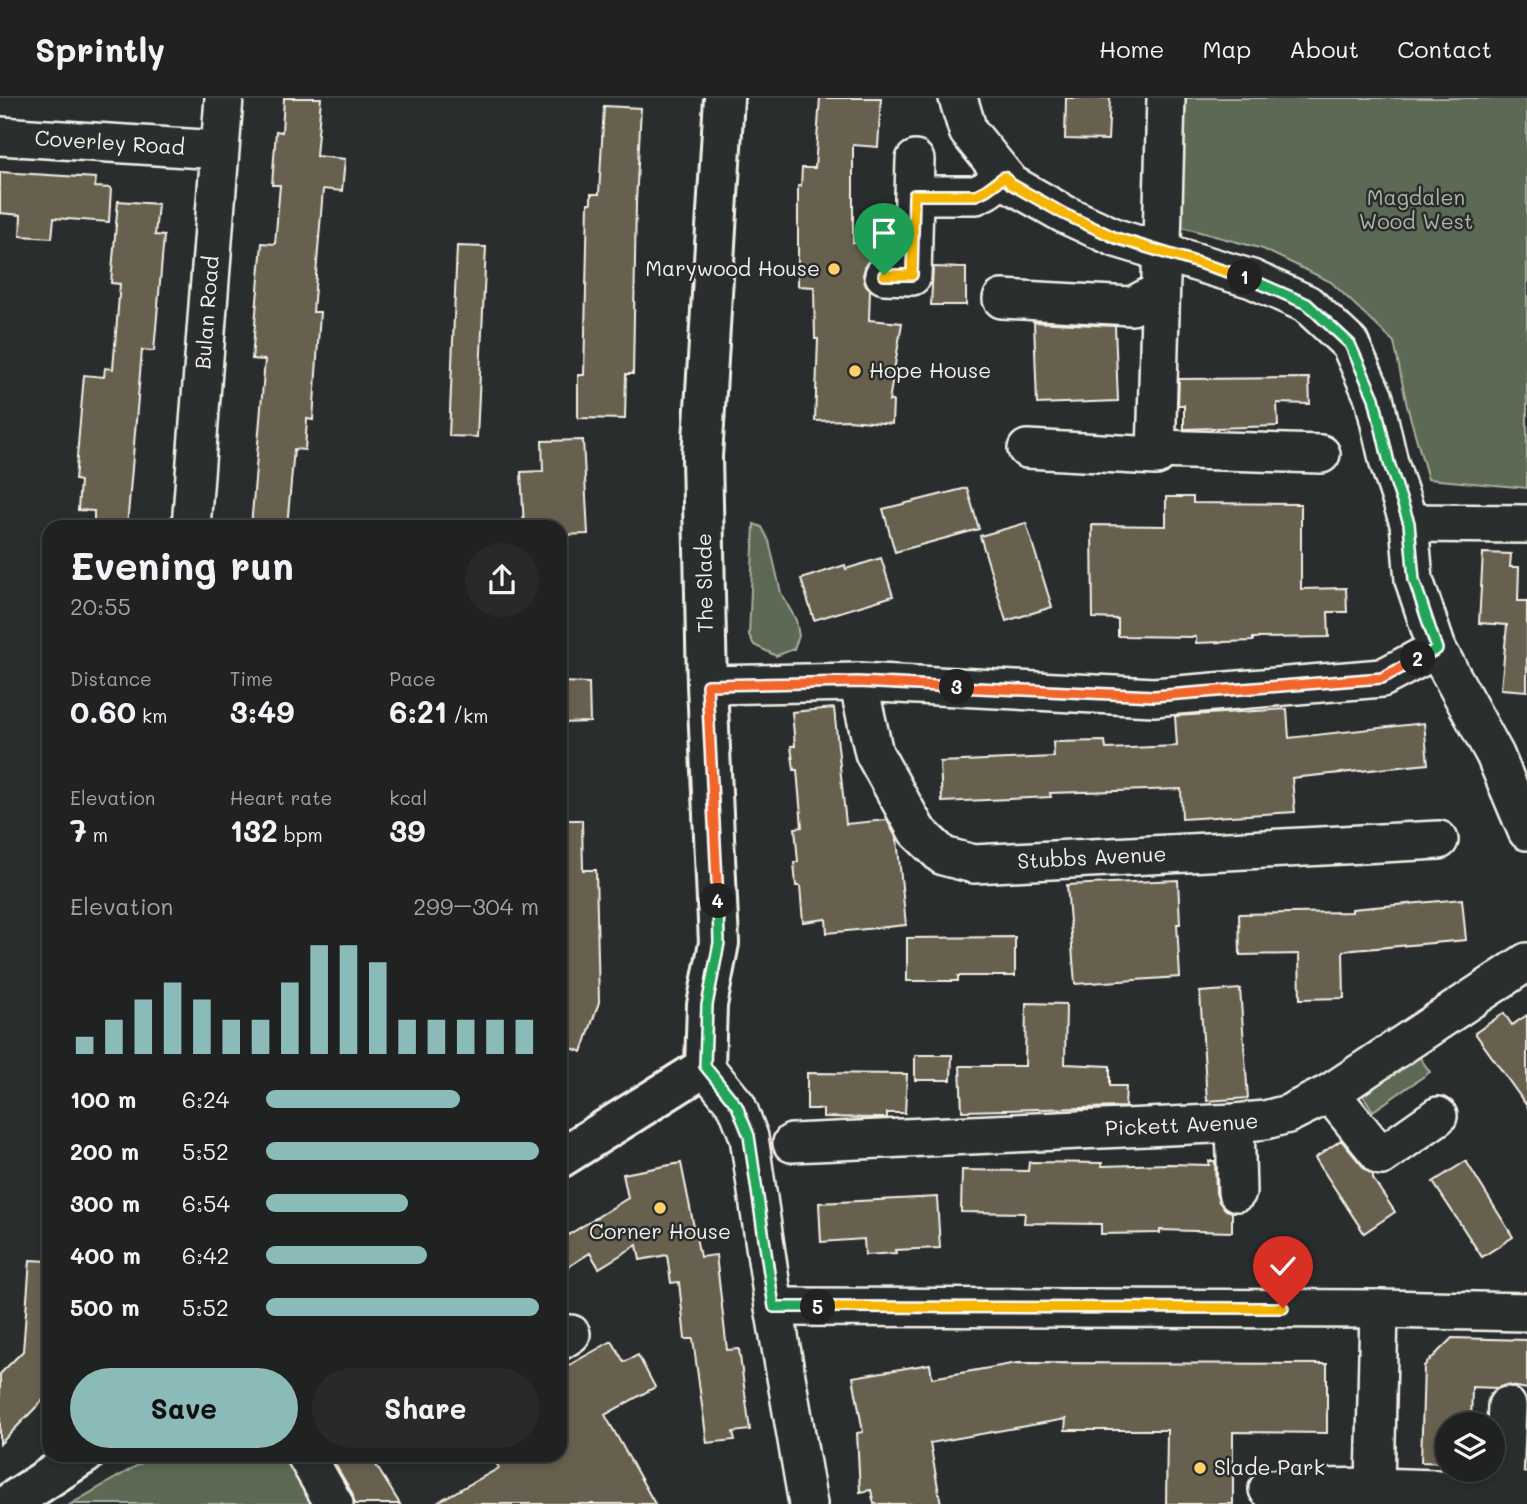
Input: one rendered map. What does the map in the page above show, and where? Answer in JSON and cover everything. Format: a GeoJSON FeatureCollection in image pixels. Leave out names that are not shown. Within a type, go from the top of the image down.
{"type":"FeatureCollection","features":[{"type":"Feature","properties":{"kind":"main road","name":"The Slade"},"geometry":{"type":"LineString","coordinates":[[705,1066],[707,1005],[719,943],[707,685],[702,457],[724,98]]}},
{"type":"Feature","properties":{"kind":"main road"},"geometry":{"type":"LineString","coordinates":[[567,1154],[705,1066]]}},
{"type":"Feature","properties":{"kind":"main road"},"geometry":{"type":"LineString","coordinates":[[8,1504],[73,1462]]}},
{"type":"Feature","properties":{"kind":"street","name":"Bulan Road"},"geometry":{"type":"LineString","coordinates":[[192,520],[224,98]]}},
{"type":"Feature","properties":{"kind":"street"},"geometry":{"type":"LineString","coordinates":[[958,98],[968,131],[1011,184],[1064,214],[1116,238],[1252,279],[1307,304],[1350,344],[1374,398],[1389,463],[1409,523],[1414,580],[1437,649],[1495,755],[1527,831]]}},
{"type":"Feature","properties":{"kind":"street"},"geometry":{"type":"LineString","coordinates":[[1027,449],[1156,456],[1166,98]]}},
{"type":"Feature","properties":{"kind":"street","name":"Coverley Road"},"geometry":{"type":"LineString","coordinates":[[0,136],[219,150]]}},
{"type":"Feature","properties":{"kind":"street"},"geometry":{"type":"LineString","coordinates":[[884,275],[912,275],[915,178],[976,195],[1004,177]]}},
{"type":"Feature","properties":{"kind":"street"},"geometry":{"type":"LineString","coordinates":[[1002,299],[1132,306],[1160,291]]}},
{"type":"Feature","properties":{"kind":"street"},"geometry":{"type":"LineString","coordinates":[[1156,449],[1321,454]]}},
{"type":"Feature","properties":{"kind":"street"},"geometry":{"type":"LineString","coordinates":[[1409,523],[1527,524]]}},
{"type":"Feature","properties":{"kind":"street"},"geometry":{"type":"LineString","coordinates":[[707,685],[858,682],[1154,696],[1382,678],[1437,649]]}},
{"type":"Feature","properties":{"kind":"street","name":"Stubbs Avenue"},"geometry":{"type":"LineString","coordinates":[[858,682],[874,753],[916,831],[943,856],[974,864],[1439,840]]}},
{"type":"Feature","properties":{"kind":"street","name":"Pickett Avenue"},"geometry":{"type":"LineString","coordinates":[[792,1143],[1265,1120],[1289,1114],[1330,1093],[1527,962]]}},
{"type":"Feature","properties":{"kind":"street"},"geometry":{"type":"LineString","coordinates":[[705,1066],[737,1106],[749,1136],[774,1307],[808,1504]]}},
{"type":"Feature","properties":{"kind":"street"},"geometry":{"type":"LineString","coordinates":[[1330,1093],[1381,1156],[1438,1116]]}},
{"type":"Feature","properties":{"kind":"street"},"geometry":{"type":"LineString","coordinates":[[1235,1123],[1237,1192]]}},
{"type":"Feature","properties":{"kind":"street"},"geometry":{"type":"LineString","coordinates":[[774,1307],[1379,1308],[1527,1312]]}},
{"type":"Feature","properties":{"kind":"street"},"geometry":{"type":"LineString","coordinates":[[1375,1495],[1379,1308]]}},
{"type":"Feature","properties":{"kind":"street"},"geometry":{"type":"LineString","coordinates":[[1268,1489],[1375,1495],[1511,1496],[1507,1406]]}},
{"type":"Feature","properties":{"kind":"street"},"geometry":{"type":"LineString","coordinates":[[310,1462],[334,1504]]}},
{"type":"Feature","properties":{"kind":"green space","name":"Magdalen Wood West"},"geometry":{"type":"Polygon","coordinates":[[[1173,98],[1527,98],[1527,488],[1428,479],[1407,406],[1394,342],[1331,282],[1263,249],[1170,224],[1173,98]]]}},
{"type":"Feature","properties":{"kind":"green space"},"geometry":{"type":"Polygon","coordinates":[[[754,524],[762,527],[769,541],[781,593],[796,620],[799,636],[794,649],[776,656],[754,645],[749,635],[754,524]]]}},
{"type":"Feature","properties":{"kind":"green space"},"geometry":{"type":"Polygon","coordinates":[[[1418,1055],[1430,1072],[1373,1111],[1362,1094],[1418,1055]]]}},
{"type":"Feature","properties":{"kind":"green space"},"geometry":{"type":"Polygon","coordinates":[[[143,1462],[301,1462],[325,1504],[71,1504],[143,1462]]]}},
{"type":"Feature","properties":{"kind":"building"},"geometry":{"type":"Polygon","coordinates":[[[284,98],[321,98],[316,156],[345,159],[342,191],[323,189],[313,312],[320,312],[313,420],[307,419],[305,450],[294,449],[288,520],[252,520],[265,360],[252,359],[262,243],[275,244],[280,185],[272,185],[276,131],[282,132],[284,98]]]}},
{"type":"Feature","properties":{"kind":"building"},"geometry":{"type":"Polygon","coordinates":[[[820,98],[881,98],[878,147],[853,145],[853,243],[870,243],[870,260],[863,275],[865,284],[870,289],[869,320],[902,323],[889,401],[893,401],[892,424],[849,420],[815,421],[818,339],[815,339],[814,287],[798,286],[798,186],[801,186],[802,168],[815,168],[820,98]]]}},
{"type":"Feature","properties":{"kind":"building"},"geometry":{"type":"Polygon","coordinates":[[[1066,98],[1110,98],[1108,140],[1065,139],[1066,98]]]}},
{"type":"Feature","properties":{"kind":"building"},"geometry":{"type":"Polygon","coordinates":[[[604,106],[641,108],[636,202],[633,374],[626,374],[625,419],[578,418],[578,375],[584,375],[588,203],[591,203],[591,194],[599,194],[604,106]]]}},
{"type":"Feature","properties":{"kind":"building"},"geometry":{"type":"Polygon","coordinates":[[[0,172],[96,178],[95,187],[111,188],[109,222],[54,218],[52,238],[20,236],[21,215],[0,213],[0,172]]]}},
{"type":"Feature","properties":{"kind":"building"},"geometry":{"type":"Polygon","coordinates":[[[118,201],[158,204],[155,235],[164,236],[154,351],[142,350],[128,520],[94,520],[94,511],[78,510],[80,481],[75,480],[84,375],[104,377],[105,368],[113,369],[120,284],[111,283],[118,201]]]}},
{"type":"Feature","properties":{"kind":"building"},"geometry":{"type":"Polygon","coordinates":[[[457,246],[486,247],[477,437],[449,436],[457,246]]]}},
{"type":"Feature","properties":{"kind":"building"},"geometry":{"type":"Polygon","coordinates":[[[933,267],[966,268],[966,305],[931,305],[933,267]]]}},
{"type":"Feature","properties":{"kind":"building"},"geometry":{"type":"Polygon","coordinates":[[[1034,322],[1115,326],[1118,401],[1037,404],[1034,322]]]}},
{"type":"Feature","properties":{"kind":"building"},"geometry":{"type":"Polygon","coordinates":[[[1309,378],[1310,404],[1277,403],[1278,426],[1184,429],[1184,405],[1178,405],[1179,379],[1309,378]]]}},
{"type":"Feature","properties":{"kind":"building"},"geometry":{"type":"Polygon","coordinates":[[[583,440],[588,534],[567,535],[567,520],[524,520],[521,472],[543,471],[542,441],[583,440]]]}},
{"type":"Feature","properties":{"kind":"building"},"geometry":{"type":"Polygon","coordinates":[[[967,488],[979,529],[895,552],[883,509],[967,488]]]}},
{"type":"Feature","properties":{"kind":"building"},"geometry":{"type":"Polygon","coordinates":[[[1166,497],[1193,497],[1193,503],[1301,504],[1301,589],[1346,588],[1347,612],[1328,612],[1329,637],[1253,638],[1253,641],[1196,643],[1196,637],[1118,636],[1118,619],[1093,618],[1092,525],[1166,526],[1166,497]]]}},
{"type":"Feature","properties":{"kind":"building"},"geometry":{"type":"Polygon","coordinates":[[[1026,523],[1052,607],[1006,621],[980,536],[1026,523]]]}},
{"type":"Feature","properties":{"kind":"building"},"geometry":{"type":"Polygon","coordinates":[[[1483,553],[1511,554],[1510,567],[1519,567],[1518,601],[1527,601],[1527,691],[1501,689],[1507,625],[1479,623],[1483,553]]]}},
{"type":"Feature","properties":{"kind":"building"},"geometry":{"type":"Polygon","coordinates":[[[881,558],[893,596],[814,620],[801,579],[845,565],[846,569],[881,558]]]}},
{"type":"Feature","properties":{"kind":"building"},"geometry":{"type":"Polygon","coordinates":[[[567,682],[589,683],[590,722],[567,723],[567,682]]]}},
{"type":"Feature","properties":{"kind":"building"},"geometry":{"type":"Polygon","coordinates":[[[834,708],[846,824],[887,820],[897,839],[906,925],[827,933],[826,919],[803,922],[800,886],[796,886],[794,862],[798,862],[795,828],[802,827],[797,770],[794,770],[791,746],[795,746],[792,712],[834,708]]]}},
{"type":"Feature","properties":{"kind":"building"},"geometry":{"type":"Polygon","coordinates":[[[1287,709],[1289,738],[1424,723],[1428,764],[1292,778],[1295,812],[1182,819],[1181,789],[1050,793],[1051,797],[942,802],[940,762],[1054,757],[1053,742],[1105,741],[1106,749],[1177,746],[1175,716],[1287,709]]]}},
{"type":"Feature","properties":{"kind":"building"},"geometry":{"type":"Polygon","coordinates":[[[567,820],[582,820],[583,870],[596,870],[599,1002],[582,1052],[567,1047],[567,820]]]}},
{"type":"Feature","properties":{"kind":"building"},"geometry":{"type":"Polygon","coordinates":[[[1178,880],[1180,977],[1075,984],[1067,885],[1178,880]]]}},
{"type":"Feature","properties":{"kind":"building"},"geometry":{"type":"Polygon","coordinates":[[[1462,899],[1466,940],[1343,951],[1344,998],[1300,999],[1299,954],[1240,955],[1239,914],[1352,912],[1352,909],[1462,899]]]}},
{"type":"Feature","properties":{"kind":"building"},"geometry":{"type":"Polygon","coordinates":[[[1015,937],[1015,976],[958,976],[958,981],[907,981],[907,938],[1015,937]]]}},
{"type":"Feature","properties":{"kind":"building"},"geometry":{"type":"Polygon","coordinates":[[[1240,989],[1248,1098],[1207,1101],[1200,992],[1240,989]]]}},
{"type":"Feature","properties":{"kind":"building"},"geometry":{"type":"Polygon","coordinates":[[[1026,1003],[1066,1004],[1065,1064],[1110,1066],[1110,1086],[1126,1086],[1125,1107],[962,1111],[960,1066],[1025,1066],[1026,1003]]]}},
{"type":"Feature","properties":{"kind":"building"},"geometry":{"type":"Polygon","coordinates":[[[1504,1013],[1512,1025],[1527,1015],[1527,1106],[1475,1033],[1504,1013]]]}},
{"type":"Feature","properties":{"kind":"building"},"geometry":{"type":"Polygon","coordinates":[[[915,1055],[952,1055],[951,1080],[915,1080],[915,1055]]]}},
{"type":"Feature","properties":{"kind":"building"},"geometry":{"type":"Polygon","coordinates":[[[807,1073],[907,1074],[905,1113],[887,1113],[887,1118],[823,1117],[823,1109],[807,1109],[807,1073]]]}},
{"type":"Feature","properties":{"kind":"building"},"geometry":{"type":"Polygon","coordinates":[[[1341,1140],[1373,1175],[1395,1212],[1364,1233],[1315,1158],[1341,1140]]]}},
{"type":"Feature","properties":{"kind":"building"},"geometry":{"type":"Polygon","coordinates":[[[1209,1161],[1215,1161],[1216,1193],[1219,1202],[1232,1212],[1232,1232],[1160,1230],[1160,1233],[1101,1234],[1101,1224],[1024,1223],[1025,1213],[961,1212],[962,1170],[1028,1171],[1029,1162],[1102,1163],[1102,1166],[1209,1165],[1209,1161]]]}},
{"type":"Feature","properties":{"kind":"building"},"geometry":{"type":"Polygon","coordinates":[[[1466,1161],[1513,1237],[1482,1257],[1433,1182],[1466,1161]]]}},
{"type":"Feature","properties":{"kind":"building"},"geometry":{"type":"Polygon","coordinates":[[[681,1163],[700,1257],[716,1255],[727,1350],[739,1349],[750,1430],[733,1432],[735,1440],[707,1443],[693,1339],[685,1339],[679,1282],[671,1283],[667,1255],[640,1260],[637,1245],[599,1268],[590,1253],[567,1268],[567,1236],[628,1198],[623,1174],[681,1163]]]}},
{"type":"Feature","properties":{"kind":"building"},"geometry":{"type":"Polygon","coordinates":[[[937,1197],[940,1248],[895,1250],[896,1253],[865,1255],[864,1239],[821,1242],[819,1203],[937,1197]]]}},
{"type":"Feature","properties":{"kind":"building"},"geometry":{"type":"Polygon","coordinates":[[[30,1260],[42,1261],[42,1401],[0,1444],[0,1374],[23,1351],[30,1260]]]}},
{"type":"Feature","properties":{"kind":"building"},"geometry":{"type":"Polygon","coordinates":[[[1452,1338],[1527,1340],[1527,1389],[1507,1385],[1497,1388],[1472,1387],[1471,1412],[1435,1412],[1435,1463],[1421,1462],[1424,1366],[1452,1338]]]}},
{"type":"Feature","properties":{"kind":"building"},"geometry":{"type":"Polygon","coordinates":[[[612,1341],[624,1362],[638,1355],[655,1387],[605,1415],[655,1504],[434,1504],[499,1468],[496,1462],[567,1462],[567,1366],[612,1341]]]}},
{"type":"Feature","properties":{"kind":"building"},"geometry":{"type":"Polygon","coordinates":[[[1017,1363],[1327,1364],[1327,1433],[1233,1432],[1233,1504],[1166,1504],[1167,1430],[1065,1430],[1066,1419],[930,1443],[941,1504],[874,1504],[871,1490],[860,1492],[857,1433],[863,1432],[853,1377],[930,1364],[932,1378],[1017,1363]]]}},
{"type":"Feature","properties":{"kind":"building"},"geometry":{"type":"Polygon","coordinates":[[[334,1462],[374,1462],[400,1504],[355,1504],[352,1493],[334,1462]]]}},
{"type":"Feature","properties":{"kind":"place","name":"Marywood House"},"geometry":{"type":"Point","coordinates":[834,269]}},
{"type":"Feature","properties":{"kind":"place","name":"Hope House"},"geometry":{"type":"Point","coordinates":[855,371]}},
{"type":"Feature","properties":{"kind":"place","name":"Corner House"},"geometry":{"type":"Point","coordinates":[660,1208]}},
{"type":"Feature","properties":{"kind":"place","name":"Slade Park"},"geometry":{"type":"Point","coordinates":[1200,1468]}},
{"type":"Feature","properties":{"kind":"route"},"geometry":{"type":"LineString","coordinates":[[884,275],[912,275],[914,195],[976,195],[1004,177],[1011,184],[1064,214],[1116,238],[1252,279],[1307,304],[1350,344],[1374,398],[1389,463],[1409,523],[1414,580],[1437,649],[1382,678],[1154,696],[858,682],[707,685],[719,943],[707,1005],[705,1066],[737,1106],[749,1136],[774,1307],[1283,1308]]}}]}
